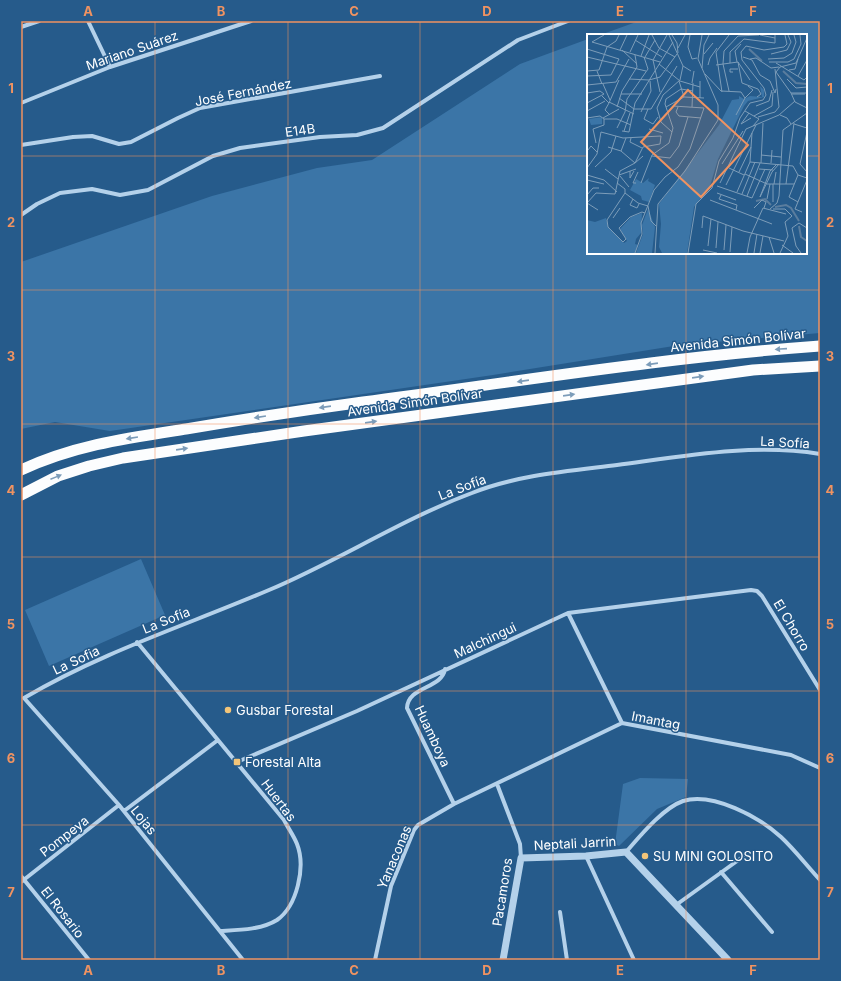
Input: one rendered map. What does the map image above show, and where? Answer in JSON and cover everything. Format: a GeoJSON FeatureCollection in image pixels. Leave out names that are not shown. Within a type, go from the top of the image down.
{"type":"FeatureCollection","features":[{"type":"Feature","properties":{"kind":"highway","name":"Avenida Simón Bolívar"},"geometry":{"type":"LineString","coordinates":[[21,470],[43,460],[82,447],[298,411],[743,352],[820,346]]}},
{"type":"Feature","properties":{"kind":"highway","name":"Avenida Simón Bolívar"},"geometry":{"type":"LineString","coordinates":[[21,495],[58,476],[123,458],[746,371],[820,366]]}},
{"type":"Feature","properties":{"kind":"street"},"geometry":{"type":"LineString","coordinates":[[21,27],[39,21]]}},
{"type":"Feature","properties":{"kind":"street"},"geometry":{"type":"LineString","coordinates":[[88,21],[110,67]]}},
{"type":"Feature","properties":{"kind":"street","name":"Mariano Suárez"},"geometry":{"type":"LineString","coordinates":[[21,103],[110,67],[251,21]]}},
{"type":"Feature","properties":{"kind":"street","name":"E14B"},"geometry":{"type":"LineString","coordinates":[[21,216],[37,204],[60,193],[92,189],[120,195],[148,190],[213,156],[240,148],[320,137],[357,135],[384,128],[518,40],[568,21]]}},
{"type":"Feature","properties":{"kind":"street","name":"José Fernández"},"geometry":{"type":"LineString","coordinates":[[21,145],[73,137],[92,136],[119,144],[131,142],[200,108],[380,76]]}},
{"type":"Feature","properties":{"kind":"street","name":"La Sofía"},"geometry":{"type":"LineString","coordinates":[[137,642],[270,589],[445,504],[504,482],[705,453],[758,450],[805,451],[820,454]]}},
{"type":"Feature","properties":{"kind":"street","name":"Malchingui"},"geometry":{"type":"LineString","coordinates":[[237,762],[357,711],[568,613],[751,590],[757,591]]}},
{"type":"Feature","properties":{"kind":"street","name":"El Chorro"},"geometry":{"type":"LineString","coordinates":[[757,591],[762,596],[820,690]]}},
{"type":"Feature","properties":{"kind":"street"},"geometry":{"type":"LineString","coordinates":[[568,613],[622,723]]}},
{"type":"Feature","properties":{"kind":"street","name":"La Sofia"},"geometry":{"type":"LineString","coordinates":[[24,698],[47,684],[137,642]]}},
{"type":"Feature","properties":{"kind":"street","name":"Huertas"},"geometry":{"type":"LineString","coordinates":[[137,642],[284,820],[298,845],[300,874],[293,900],[286,912],[276,920],[248,929],[220,932]]}},
{"type":"Feature","properties":{"kind":"street","name":"Huamboya"},"geometry":{"type":"LineString","coordinates":[[445,669],[444,674],[440,679],[412,696],[408,701],[407,708],[454,804]]}},
{"type":"Feature","properties":{"kind":"street","name":"Lojas"},"geometry":{"type":"LineString","coordinates":[[24,698],[119,805],[243,960]]}},
{"type":"Feature","properties":{"kind":"street","name":"Imantag"},"geometry":{"type":"LineString","coordinates":[[497,784],[622,723],[791,755],[820,768]]}},
{"type":"Feature","properties":{"kind":"street"},"geometry":{"type":"LineString","coordinates":[[124,811],[218,740]]}},
{"type":"Feature","properties":{"kind":"street","name":"Yanaconas"},"geometry":{"type":"LineString","coordinates":[[375,960],[391,886],[414,830],[425,820],[454,804],[497,784]]}},
{"type":"Feature","properties":{"kind":"street","name":"Pacamoros"},"geometry":{"type":"LineString","coordinates":[[497,784],[520,844],[521,858],[503,960]]}},
{"type":"Feature","properties":{"kind":"street"},"geometry":{"type":"LineString","coordinates":[[626,852],[667,810],[683,801],[699,799],[717,802],[741,810],[762,822],[780,837],[820,880]]}},
{"type":"Feature","properties":{"kind":"street","name":"Pompeya"},"geometry":{"type":"LineString","coordinates":[[22,879],[119,805]]}},
{"type":"Feature","properties":{"kind":"street","name":"Neptali Jarrin"},"geometry":{"type":"LineString","coordinates":[[521,858],[586,856],[626,852],[728,960]]}},
{"type":"Feature","properties":{"kind":"street"},"geometry":{"type":"LineString","coordinates":[[586,856],[634,960]]}},
{"type":"Feature","properties":{"kind":"street"},"geometry":{"type":"LineString","coordinates":[[676,905],[744,856]]}},
{"type":"Feature","properties":{"kind":"street"},"geometry":{"type":"LineString","coordinates":[[721,872],[772,932]]}},
{"type":"Feature","properties":{"kind":"street","name":"El Rosario"},"geometry":{"type":"LineString","coordinates":[[22,879],[89,960]]}},
{"type":"Feature","properties":{"kind":"street"},"geometry":{"type":"LineString","coordinates":[[560,912],[567,960]]}},
{"type":"Feature","properties":{"kind":"shaded area"},"geometry":{"type":"Polygon","coordinates":[[[639,21],[820,21],[820,333],[680,345],[493,375],[110,431],[55,422],[21,429],[21,262],[212,196],[317,168],[372,160],[520,64],[587,39],[587,254],[807,254],[807,34],[603,34],[639,21]]]}},
{"type":"Feature","properties":{"kind":"shaded area"},"geometry":{"type":"Polygon","coordinates":[[[141,559],[165,615],[49,666],[25,610],[141,559]]]}},
{"type":"Feature","properties":{"kind":"shaded area"},"geometry":{"type":"Polygon","coordinates":[[[640,778],[688,779],[686,797],[657,809],[619,846],[615,844],[623,784],[640,778]]]}},
{"type":"Feature","properties":{"kind":"place","name":"Gusbar Forestal"},"geometry":{"type":"Point","coordinates":[228,710]}},
{"type":"Feature","properties":{"kind":"place","name":"Forestal Alta"},"geometry":{"type":"Point","coordinates":[237,762]}},
{"type":"Feature","properties":{"kind":"place","name":"SU MINI GOLOSITO"},"geometry":{"type":"Point","coordinates":[645,856]}}]}
